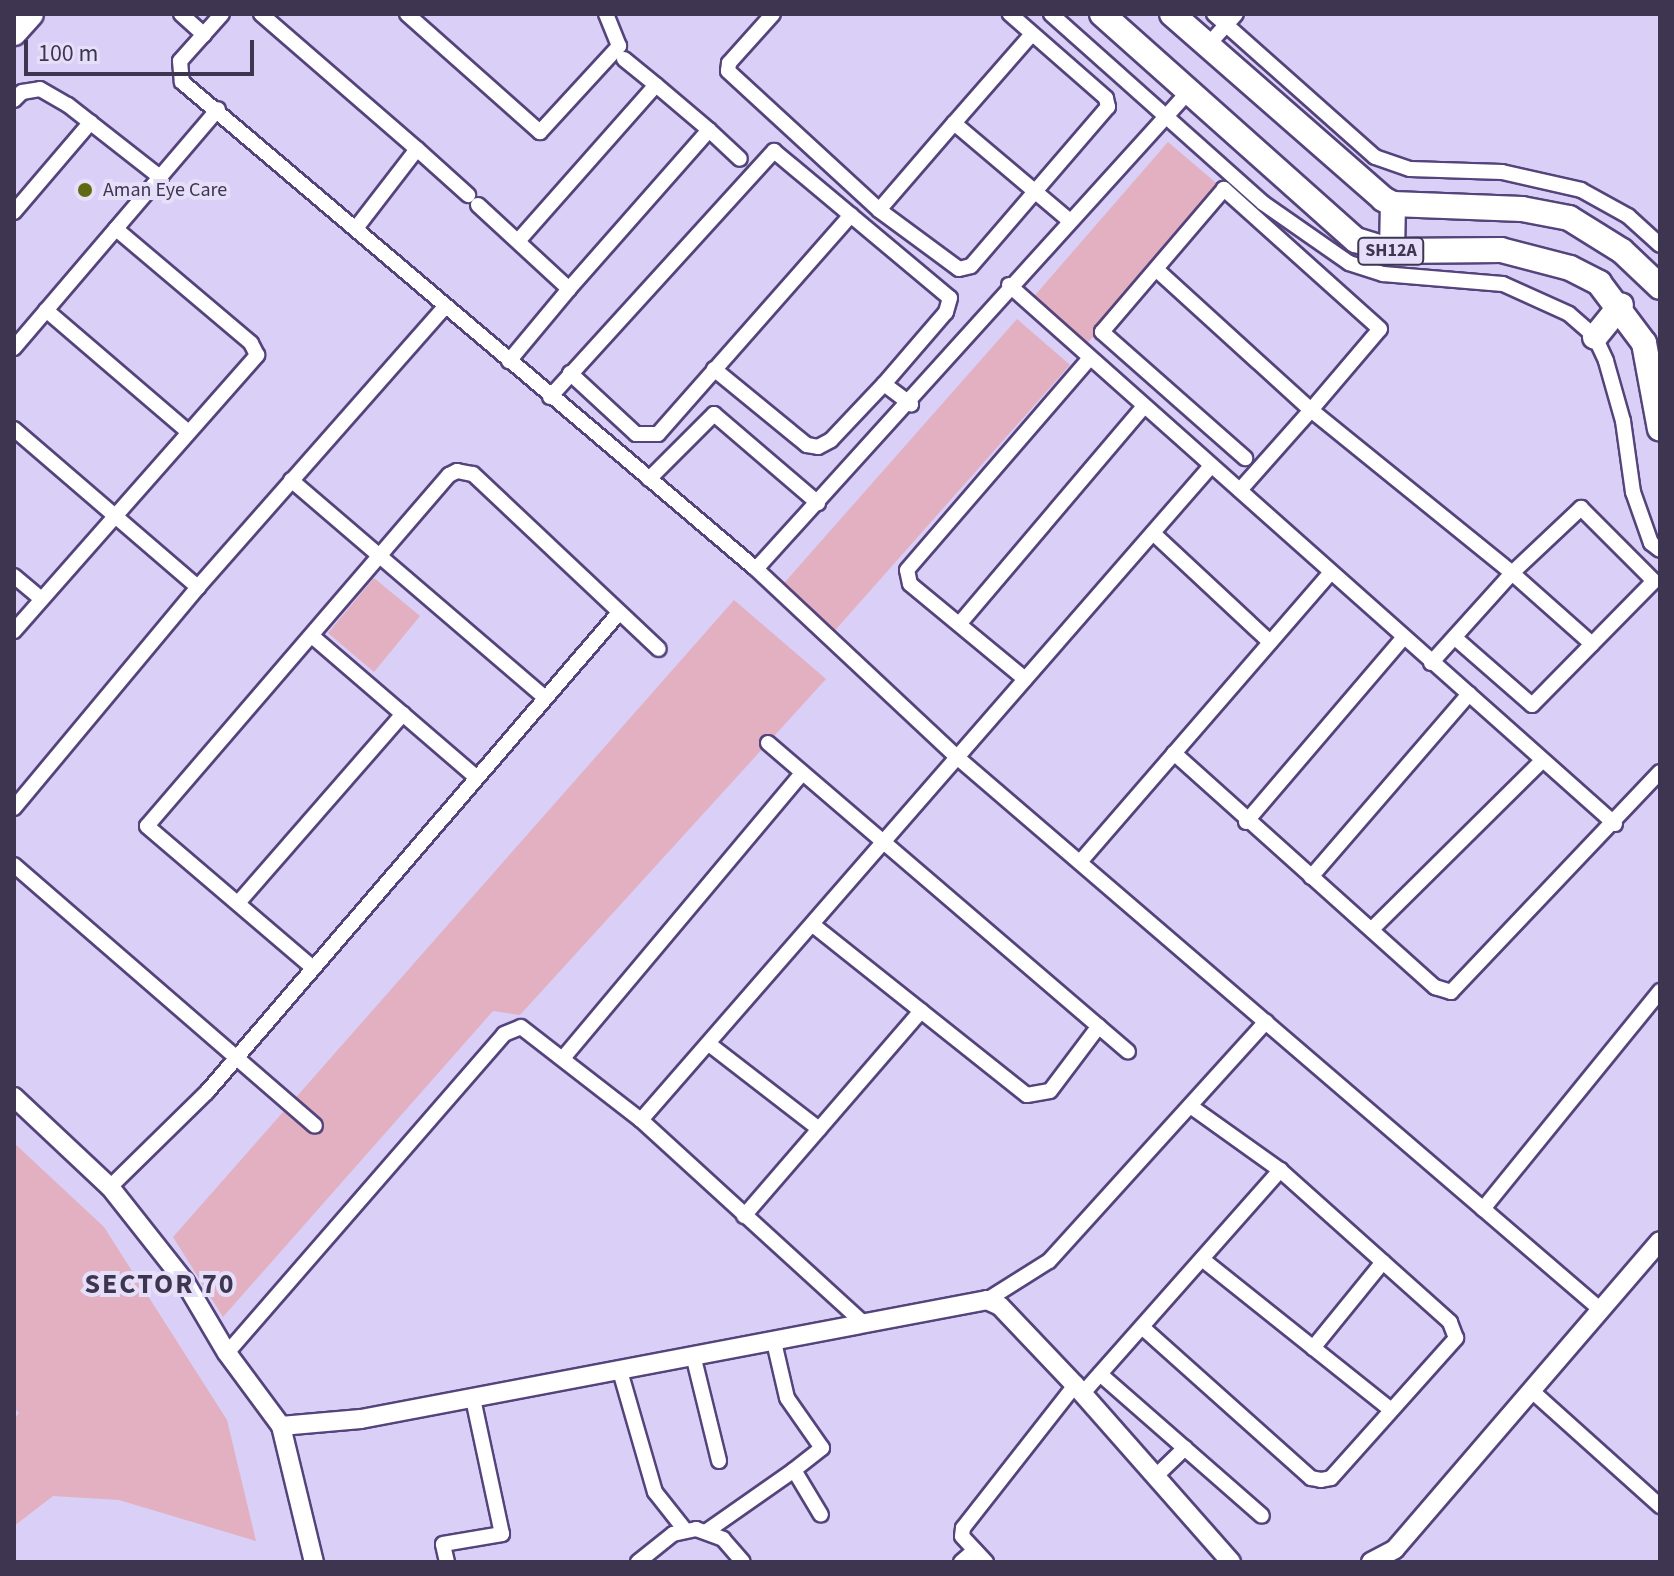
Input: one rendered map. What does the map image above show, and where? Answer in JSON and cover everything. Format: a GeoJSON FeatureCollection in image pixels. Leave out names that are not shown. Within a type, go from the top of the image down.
{"type":"FeatureCollection","features":[{"type":"Feature","properties":{"kind":"main road"},"geometry":{"type":"LineString","coordinates":[[14,33],[31,14]]}},
{"type":"Feature","properties":{"kind":"main road","name":"SH12A"},"geometry":{"type":"LineString","coordinates":[[1102,14],[1356,240],[1392,251],[1501,250],[1570,268],[1599,283],[1621,305],[1644,343],[1660,429]]}},
{"type":"Feature","properties":{"kind":"main road"},"geometry":{"type":"LineString","coordinates":[[1172,14],[1362,185],[1393,204],[1522,209],[1569,218],[1622,251],[1660,287]]}},
{"type":"Feature","properties":{"kind":"main road"},"geometry":{"type":"LineString","coordinates":[[1392,251],[1393,204]]}},
{"type":"Feature","properties":{"kind":"main road"},"geometry":{"type":"LineString","coordinates":[[1595,337],[1621,305]]}},
{"type":"Feature","properties":{"kind":"street"},"geometry":{"type":"LineString","coordinates":[[181,14],[204,35]]}},
{"type":"Feature","properties":{"kind":"street"},"geometry":{"type":"LineString","coordinates":[[222,14],[180,61],[182,82],[357,227],[444,308],[756,569],[958,758],[1601,1310]]}},
{"type":"Feature","properties":{"kind":"street"},"geometry":{"type":"LineString","coordinates":[[261,14],[417,149],[569,289]]}},
{"type":"Feature","properties":{"kind":"street"},"geometry":{"type":"LineString","coordinates":[[407,14],[540,132],[619,46],[606,14]]}},
{"type":"Feature","properties":{"kind":"street"},"geometry":{"type":"LineString","coordinates":[[773,14],[729,63],[728,71],[879,210],[959,269],[971,266],[1108,107],[1106,98],[1010,14]]}},
{"type":"Feature","properties":{"kind":"street"},"geometry":{"type":"LineString","coordinates":[[1051,14],[1263,203],[1349,263],[1383,274],[1503,284],[1541,298],[1595,337],[1623,421],[1633,492],[1651,543],[1660,550]]}},
{"type":"Feature","properties":{"kind":"street"},"geometry":{"type":"LineString","coordinates":[[1214,14],[1231,19],[1375,157],[1410,169],[1502,172],[1581,190],[1628,216],[1660,245]]}},
{"type":"Feature","properties":{"kind":"street"},"geometry":{"type":"LineString","coordinates":[[1207,46],[1231,19]]}},
{"type":"Feature","properties":{"kind":"street"},"geometry":{"type":"LineString","coordinates":[[879,210],[1032,34]]}},
{"type":"Feature","properties":{"kind":"street"},"geometry":{"type":"LineString","coordinates":[[624,59],[740,159]]}},
{"type":"Feature","properties":{"kind":"street"},"geometry":{"type":"LineString","coordinates":[[518,241],[656,85]]}},
{"type":"Feature","properties":{"kind":"street"},"geometry":{"type":"LineString","coordinates":[[14,100],[22,92],[40,89],[91,122],[161,178]]}},
{"type":"Feature","properties":{"kind":"street"},"geometry":{"type":"LineString","coordinates":[[756,569],[911,404],[1009,285],[1170,117],[1190,90]]}},
{"type":"Feature","properties":{"kind":"street"},"geometry":{"type":"LineString","coordinates":[[14,348],[218,109]]}},
{"type":"Feature","properties":{"kind":"street"},"geometry":{"type":"LineString","coordinates":[[14,212],[91,122]]}},
{"type":"Feature","properties":{"kind":"street"},"geometry":{"type":"LineString","coordinates":[[954,123],[1070,221]]}},
{"type":"Feature","properties":{"kind":"street"},"geometry":{"type":"LineString","coordinates":[[509,361],[709,130]]}},
{"type":"Feature","properties":{"kind":"street"},"geometry":{"type":"LineString","coordinates":[[357,227],[417,149]]}},
{"type":"Feature","properties":{"kind":"street"},"geometry":{"type":"LineString","coordinates":[[550,397],[774,151],[950,298],[946,312],[884,384],[831,440],[818,447],[807,445],[714,369]]}},
{"type":"Feature","properties":{"kind":"street"},"geometry":{"type":"LineString","coordinates":[[1240,490],[1380,329],[1224,189],[1102,332],[1245,458]]}},
{"type":"Feature","properties":{"kind":"street"},"geometry":{"type":"LineString","coordinates":[[570,373],[636,434],[651,437],[851,215]]}},
{"type":"Feature","properties":{"kind":"street"},"geometry":{"type":"LineString","coordinates":[[14,631],[253,359],[256,349],[116,229]]}},
{"type":"Feature","properties":{"kind":"street"},"geometry":{"type":"LineString","coordinates":[[1157,270],[1311,410],[1512,573],[1592,644]]}},
{"type":"Feature","properties":{"kind":"street"},"geometry":{"type":"LineString","coordinates":[[1009,285],[1240,490],[1329,575],[1615,824]]}},
{"type":"Feature","properties":{"kind":"street"},"geometry":{"type":"LineString","coordinates":[[14,808],[198,587],[444,308]]}},
{"type":"Feature","properties":{"kind":"street"},"geometry":{"type":"LineString","coordinates":[[46,310],[187,431]]}},
{"type":"Feature","properties":{"kind":"street"},"geometry":{"type":"LineString","coordinates":[[1025,679],[961,622],[910,584],[907,570],[1090,358]]}},
{"type":"Feature","properties":{"kind":"street"},"geometry":{"type":"LineString","coordinates":[[884,384],[911,404]]}},
{"type":"Feature","properties":{"kind":"street"},"geometry":{"type":"LineString","coordinates":[[961,622],[1144,406]]}},
{"type":"Feature","properties":{"kind":"street"},"geometry":{"type":"LineString","coordinates":[[649,479],[714,414],[818,503]]}},
{"type":"Feature","properties":{"kind":"street"},"geometry":{"type":"LineString","coordinates":[[14,429],[198,587]]}},
{"type":"Feature","properties":{"kind":"street"},"geometry":{"type":"LineString","coordinates":[[641,1120],[1211,466]]}},
{"type":"Feature","properties":{"kind":"street"},"geometry":{"type":"LineString","coordinates":[[312,967],[147,826],[449,475],[466,471],[659,649]]}},
{"type":"Feature","properties":{"kind":"street"},"geometry":{"type":"LineString","coordinates":[[291,480],[545,698]]}},
{"type":"Feature","properties":{"kind":"street"},"geometry":{"type":"LineString","coordinates":[[1431,663],[1454,637],[1512,573],[1574,512],[1588,510],[1654,581],[1532,705],[1454,637]]}},
{"type":"Feature","properties":{"kind":"street"},"geometry":{"type":"LineString","coordinates":[[1153,533],[1270,642]]}},
{"type":"Feature","properties":{"kind":"street"},"geometry":{"type":"LineString","coordinates":[[1080,862],[1329,575]]}},
{"type":"Feature","properties":{"kind":"street"},"geometry":{"type":"LineString","coordinates":[[14,576],[41,599]]}},
{"type":"Feature","properties":{"kind":"street"},"geometry":{"type":"LineString","coordinates":[[110,1187],[207,1092],[232,1059],[618,614]]}},
{"type":"Feature","properties":{"kind":"street"},"geometry":{"type":"LineString","coordinates":[[312,636],[476,777]]}},
{"type":"Feature","properties":{"kind":"street"},"geometry":{"type":"LineString","coordinates":[[1246,822],[1403,638]]}},
{"type":"Feature","properties":{"kind":"street"},"geometry":{"type":"LineString","coordinates":[[1311,877],[1469,694]]}},
{"type":"Feature","properties":{"kind":"street"},"geometry":{"type":"LineString","coordinates":[[238,903],[403,714]]}},
{"type":"Feature","properties":{"kind":"street"},"geometry":{"type":"LineString","coordinates":[[768,743],[1128,1052]]}},
{"type":"Feature","properties":{"kind":"street"},"geometry":{"type":"LineString","coordinates":[[1174,753],[1246,822],[1435,987],[1451,992],[1657,781]]}},
{"type":"Feature","properties":{"kind":"street"},"geometry":{"type":"LineString","coordinates":[[1372,929],[1542,761]]}},
{"type":"Feature","properties":{"kind":"street"},"geometry":{"type":"LineString","coordinates":[[564,1057],[802,773]]}},
{"type":"Feature","properties":{"kind":"street"},"geometry":{"type":"LineString","coordinates":[[14,865],[232,1059],[315,1126]]}},
{"type":"Feature","properties":{"kind":"street"},"geometry":{"type":"LineString","coordinates":[[813,925],[1027,1095],[1050,1091],[1099,1026]]}},
{"type":"Feature","properties":{"kind":"street"},"geometry":{"type":"LineString","coordinates":[[1483,1209],[1660,991]]}},
{"type":"Feature","properties":{"kind":"street"},"geometry":{"type":"LineString","coordinates":[[744,1216],[921,1011]]}},
{"type":"Feature","properties":{"kind":"street"},"geometry":{"type":"LineString","coordinates":[[281,1426],[361,1419],[694,1359],[987,1300],[1043,1267],[1193,1108],[1266,1022]]}},
{"type":"Feature","properties":{"kind":"street"},"geometry":{"type":"LineString","coordinates":[[227,1353],[504,1034],[521,1027],[564,1057],[641,1120],[863,1323]]}},
{"type":"Feature","properties":{"kind":"street"},"geometry":{"type":"LineString","coordinates":[[709,1044],[819,1129]]}},
{"type":"Feature","properties":{"kind":"street"},"geometry":{"type":"LineString","coordinates":[[14,1097],[110,1187],[185,1282],[227,1353],[281,1426],[314,1562]]}},
{"type":"Feature","properties":{"kind":"street"},"geometry":{"type":"LineString","coordinates":[[1142,1327],[1311,1478],[1331,1478],[1456,1338],[1450,1322],[1280,1170],[1193,1108]]}},
{"type":"Feature","properties":{"kind":"street"},"geometry":{"type":"LineString","coordinates":[[986,1562],[962,1536],[969,1517],[1079,1389],[1100,1374],[1280,1170]]}},
{"type":"Feature","properties":{"kind":"street"},"geometry":{"type":"LineString","coordinates":[[1371,1562],[1395,1549],[1660,1241]]}},
{"type":"Feature","properties":{"kind":"street"},"geometry":{"type":"LineString","coordinates":[[1202,1259],[1391,1410]]}},
{"type":"Feature","properties":{"kind":"street"},"geometry":{"type":"LineString","coordinates":[[1313,1348],[1383,1262]]}},
{"type":"Feature","properties":{"kind":"street"},"geometry":{"type":"LineString","coordinates":[[987,1300],[1000,1306],[1079,1389],[1231,1562]]}},
{"type":"Feature","properties":{"kind":"street"},"geometry":{"type":"LineString","coordinates":[[707,1531],[822,1448],[787,1398],[774,1342]]}},
{"type":"Feature","properties":{"kind":"street"},"geometry":{"type":"LineString","coordinates":[[694,1359],[719,1461]]}},
{"type":"Feature","properties":{"kind":"street"},"geometry":{"type":"LineString","coordinates":[[620,1371],[655,1492],[685,1530]]}},
{"type":"Feature","properties":{"kind":"street"},"geometry":{"type":"LineString","coordinates":[[1100,1374],[1262,1516]]}},
{"type":"Feature","properties":{"kind":"street"},"geometry":{"type":"LineString","coordinates":[[1533,1392],[1660,1506]]}},
{"type":"Feature","properties":{"kind":"street"},"geometry":{"type":"LineString","coordinates":[[447,1562],[443,1544],[502,1534],[473,1399]]}},
{"type":"Feature","properties":{"kind":"street"},"geometry":{"type":"LineString","coordinates":[[1157,1475],[1185,1448]]}},
{"type":"Feature","properties":{"kind":"street"},"geometry":{"type":"LineString","coordinates":[[794,1470],[821,1515]]}},
{"type":"Feature","properties":{"kind":"street"},"geometry":{"type":"LineString","coordinates":[[638,1562],[685,1530],[707,1531],[723,1539],[743,1562]]}},
{"type":"Feature","properties":{"kind":"street"},"geometry":{"type":"LineString","coordinates":[[961,1562],[975,1550]]}},
{"type":"Feature","properties":{"kind":"shaded area"},"geometry":{"type":"Polygon","coordinates":[[[1168,142],[1222,188],[1084,347],[1030,301],[1168,142]]]}},
{"type":"Feature","properties":{"kind":"shaded area"},"geometry":{"type":"Polygon","coordinates":[[[1017,319],[1070,365],[830,636],[778,590],[1017,319]]]}},
{"type":"Feature","properties":{"kind":"shaded area"},"geometry":{"type":"Polygon","coordinates":[[[374,578],[420,616],[374,672],[328,633],[374,578]]]}},
{"type":"Feature","properties":{"kind":"shaded area"},"geometry":{"type":"Polygon","coordinates":[[[734,600],[826,679],[520,1015],[493,1011],[223,1317],[173,1237],[734,600]]]}},
{"type":"Feature","properties":{"kind":"shaded area"},"geometry":{"type":"Polygon","coordinates":[[[14,1143],[104,1227],[227,1420],[256,1541],[119,1500],[53,1496],[14,1526],[14,1419],[19,1413],[14,1408],[14,1143]]]}},
{"type":"Feature","properties":{"kind":"place","name":"Aman Eye Care"},"geometry":{"type":"Point","coordinates":[85,190]}},
{"type":"Feature","properties":{"kind":"district","name":"SECTOR 70"},"geometry":{"type":"Point","coordinates":[160,1284]}}]}
